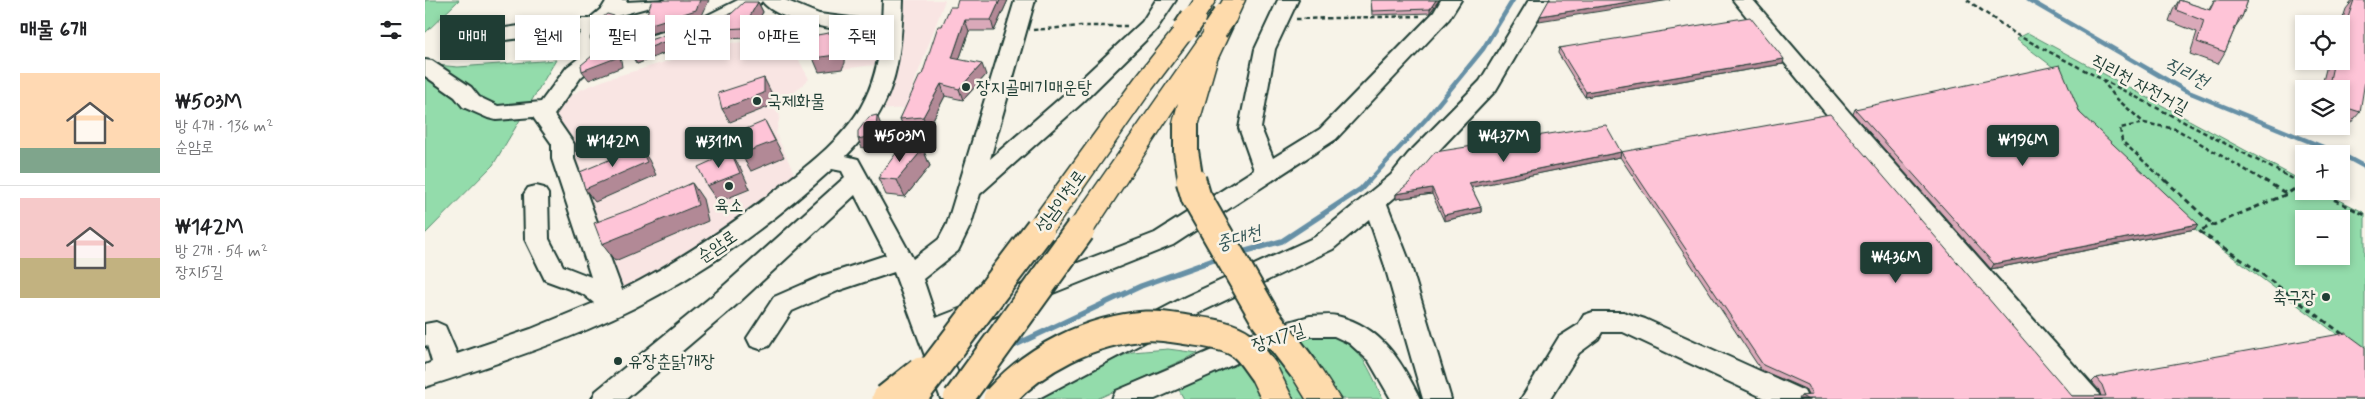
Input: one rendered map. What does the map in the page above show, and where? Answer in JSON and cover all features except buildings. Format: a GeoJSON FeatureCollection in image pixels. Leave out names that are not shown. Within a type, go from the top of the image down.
{"type":"FeatureCollection","features":[{"type":"Feature","properties":{"kind":"highway"},"geometry":{"type":"LineString","coordinates":[[1209,16],[1196,86],[1186,123],[1186,156],[1189,178],[1196,197],[1266,319],[1324,399]]}},
{"type":"Feature","properties":{"kind":"highway","name":"성남이천로"},"geometry":{"type":"LineString","coordinates":[[911,399],[937,342],[1041,229],[1144,83],[1209,16]]}},
{"type":"Feature","properties":{"kind":"highway","name":"성남이천로"},"geometry":{"type":"LineString","coordinates":[[956,399],[1080,230],[1209,16]]}},
{"type":"Feature","properties":{"kind":"highway"},"geometry":{"type":"LineString","coordinates":[[997,399],[1007,387],[1050,356],[1089,338],[1138,327],[1169,326],[1216,336],[1242,345],[1271,385]]}},
{"type":"Feature","properties":{"kind":"highway"},"geometry":{"type":"LineString","coordinates":[[887,399],[937,342]]}},
{"type":"Feature","properties":{"kind":"street"},"geometry":{"type":"LineString","coordinates":[[605,15],[614,6],[654,0]]}},
{"type":"Feature","properties":{"kind":"street"},"geometry":{"type":"LineString","coordinates":[[655,42],[709,24],[753,0]]}},
{"type":"Feature","properties":{"kind":"street"},"geometry":{"type":"LineString","coordinates":[[771,0],[787,11],[829,24]]}},
{"type":"Feature","properties":{"kind":"street","name":"순암로"},"geometry":{"type":"LineString","coordinates":[[892,15],[893,0]]}},
{"type":"Feature","properties":{"kind":"street"},"geometry":{"type":"LineString","coordinates":[[760,338],[783,304],[831,282],[904,268],[949,245],[959,224],[970,189],[1025,0]]}},
{"type":"Feature","properties":{"kind":"street"},"geometry":{"type":"LineString","coordinates":[[970,189],[1074,98],[1149,26],[1166,0]]}},
{"type":"Feature","properties":{"kind":"street"},"geometry":{"type":"LineString","coordinates":[[1267,173],[1250,128],[1265,49],[1288,0]]}},
{"type":"Feature","properties":{"kind":"street"},"geometry":{"type":"LineString","coordinates":[[1011,399],[1113,348],[1194,304],[1324,243],[1399,181],[1416,160],[1489,85],[1539,0]]}},
{"type":"Feature","properties":{"kind":"street"},"geometry":{"type":"LineString","coordinates":[[1743,0],[1841,117],[2087,399]]}},
{"type":"Feature","properties":{"kind":"street"},"geometry":{"type":"LineString","coordinates":[[937,342],[1164,239],[1328,134],[1447,7]]}},
{"type":"Feature","properties":{"kind":"street"},"geometry":{"type":"LineString","coordinates":[[505,34],[569,25],[590,25]]}},
{"type":"Feature","properties":{"kind":"street"},"geometry":{"type":"LineString","coordinates":[[590,33],[583,46],[590,59],[574,72],[543,115],[563,144],[563,159],[614,305]]}},
{"type":"Feature","properties":{"kind":"street","name":"순암로"},"geometry":{"type":"LineString","coordinates":[[436,372],[527,341],[614,305],[649,288],[708,253],[768,210],[829,160],[855,131],[879,94],[885,78],[888,60]]}},
{"type":"Feature","properties":{"kind":"street"},"geometry":{"type":"LineString","coordinates":[[425,66],[463,92],[471,102],[496,113],[548,109]]}},
{"type":"Feature","properties":{"kind":"street"},"geometry":{"type":"LineString","coordinates":[[829,160],[850,165],[858,179],[904,268],[937,342],[956,399]]}},
{"type":"Feature","properties":{"kind":"street"},"geometry":{"type":"LineString","coordinates":[[606,399],[726,299],[858,179]]}},
{"type":"Feature","properties":{"kind":"street"},"geometry":{"type":"LineString","coordinates":[[536,194],[537,239],[554,273],[592,287],[614,305]]}},
{"type":"Feature","properties":{"kind":"street"},"geometry":{"type":"LineString","coordinates":[[1374,202],[1397,263],[1437,399]]}},
{"type":"Feature","properties":{"kind":"street"},"geometry":{"type":"LineString","coordinates":[[1535,399],[1569,345],[1589,332],[1593,322],[1623,322],[1794,399]]}},
{"type":"Feature","properties":{"kind":"street","name":"장지7길"},"geometry":{"type":"LineString","coordinates":[[1126,399],[1266,339],[1310,326],[1336,326],[1358,335],[1379,353],[1406,399]]}},
{"type":"Feature","properties":{"kind":"street"},"geometry":{"type":"LineString","coordinates":[[425,335],[436,333],[436,372]]}},
{"type":"Feature","properties":{"kind":"path","name":"직리천 자전거길"},"geometry":{"type":"LineString","coordinates":[[1967,0],[2017,35],[2295,180]]}},
{"type":"Feature","properties":{"kind":"path"},"geometry":{"type":"LineString","coordinates":[[1278,19],[1447,7]]}},
{"type":"Feature","properties":{"kind":"path"},"geometry":{"type":"LineString","coordinates":[[1015,31],[1081,26],[1149,26]]}},
{"type":"Feature","properties":{"kind":"path"},"geometry":{"type":"LineString","coordinates":[[2101,79],[2116,98],[2144,122]]}},
{"type":"Feature","properties":{"kind":"path"},"geometry":{"type":"LineString","coordinates":[[2213,225],[2122,141],[2121,128],[2144,122],[2176,129],[2287,194]]}},
{"type":"Feature","properties":{"kind":"path"},"geometry":{"type":"LineString","coordinates":[[2295,189],[2199,231],[2255,269],[2349,339]]}},
{"type":"Feature","properties":{"kind":"path"},"geometry":{"type":"LineString","coordinates":[[2335,200],[2365,215]]}},
{"type":"Feature","properties":{"kind":"shaded area"},"geometry":{"type":"Polygon","coordinates":[[[895,0],[945,0],[905,108],[878,110],[888,63],[819,72],[823,40],[829,39],[829,60],[894,60],[895,0]]]}},
{"type":"Feature","properties":{"kind":"shaded area"},"geometry":{"type":"Polygon","coordinates":[[[740,42],[740,60],[799,60],[809,79],[785,101],[771,107],[780,115],[776,134],[799,184],[614,305],[548,109],[580,90],[607,79],[672,60],[730,60],[730,43],[740,42]]]}},
{"type":"Feature","properties":{"kind":"green space"},"geometry":{"type":"Polygon","coordinates":[[[425,0],[459,0],[444,15],[440,15],[440,18],[425,33],[425,0]]]}},
{"type":"Feature","properties":{"kind":"green space"},"geometry":{"type":"Polygon","coordinates":[[[2028,33],[2295,177],[2295,200],[2340,200],[2365,213],[2365,355],[2195,229],[2077,117],[2057,70],[2016,39],[2028,33]]]}},
{"type":"Feature","properties":{"kind":"green space"},"geometry":{"type":"Polygon","coordinates":[[[556,60],[493,165],[425,234],[425,64],[458,67],[556,60]]]}},
{"type":"Feature","properties":{"kind":"green space"},"geometry":{"type":"Polygon","coordinates":[[[1327,333],[1349,345],[1363,359],[1383,399],[1335,399],[1297,334],[1327,333]]]}},
{"type":"Feature","properties":{"kind":"green space"},"geometry":{"type":"Polygon","coordinates":[[[1274,342],[1313,399],[1284,399],[1261,346],[1274,342]]]}},
{"type":"Feature","properties":{"kind":"green space"},"geometry":{"type":"Polygon","coordinates":[[[1168,349],[1198,353],[1097,399],[1035,399],[1055,383],[1132,352],[1168,349]]]}},
{"type":"Feature","properties":{"kind":"green space"},"geometry":{"type":"Polygon","coordinates":[[[1239,361],[1265,399],[1184,399],[1179,390],[1239,361]]]}},
{"type":"Feature","properties":{"kind":"waterway","name":"중대천"},"geometry":{"type":"LineString","coordinates":[[1368,182],[1426,119],[1483,49],[1513,0]]}},
{"type":"Feature","properties":{"kind":"waterway","name":"직리천"},"geometry":{"type":"LineString","coordinates":[[2029,0],[2186,91],[2318,145]]}},
{"type":"Feature","properties":{"kind":"waterway","name":"직리천"},"geometry":{"type":"LineString","coordinates":[[2350,159],[2365,167]]}},
{"type":"Feature","properties":{"kind":"waterway","name":"중대천"},"geometry":{"type":"LineString","coordinates":[[1239,253],[1282,241],[1361,189],[1369,180]]}},
{"type":"Feature","properties":{"kind":"waterway","name":"중대천"},"geometry":{"type":"LineString","coordinates":[[1011,347],[1141,286],[1222,257]]}},
{"type":"Feature","properties":{"kind":"place","name":"장지골메기매운탕"},"geometry":{"type":"Point","coordinates":[966,87]}},
{"type":"Feature","properties":{"kind":"place","name":"국제화물"},"geometry":{"type":"Point","coordinates":[757,101]}},
{"type":"Feature","properties":{"kind":"place","name":"육소"},"geometry":{"type":"Point","coordinates":[729,186]}},
{"type":"Feature","properties":{"kind":"place","name":"축구장"},"geometry":{"type":"Point","coordinates":[2326,297]}},
{"type":"Feature","properties":{"kind":"place","name":"유장춘닭개장"},"geometry":{"type":"Point","coordinates":[618,361]}}]}
